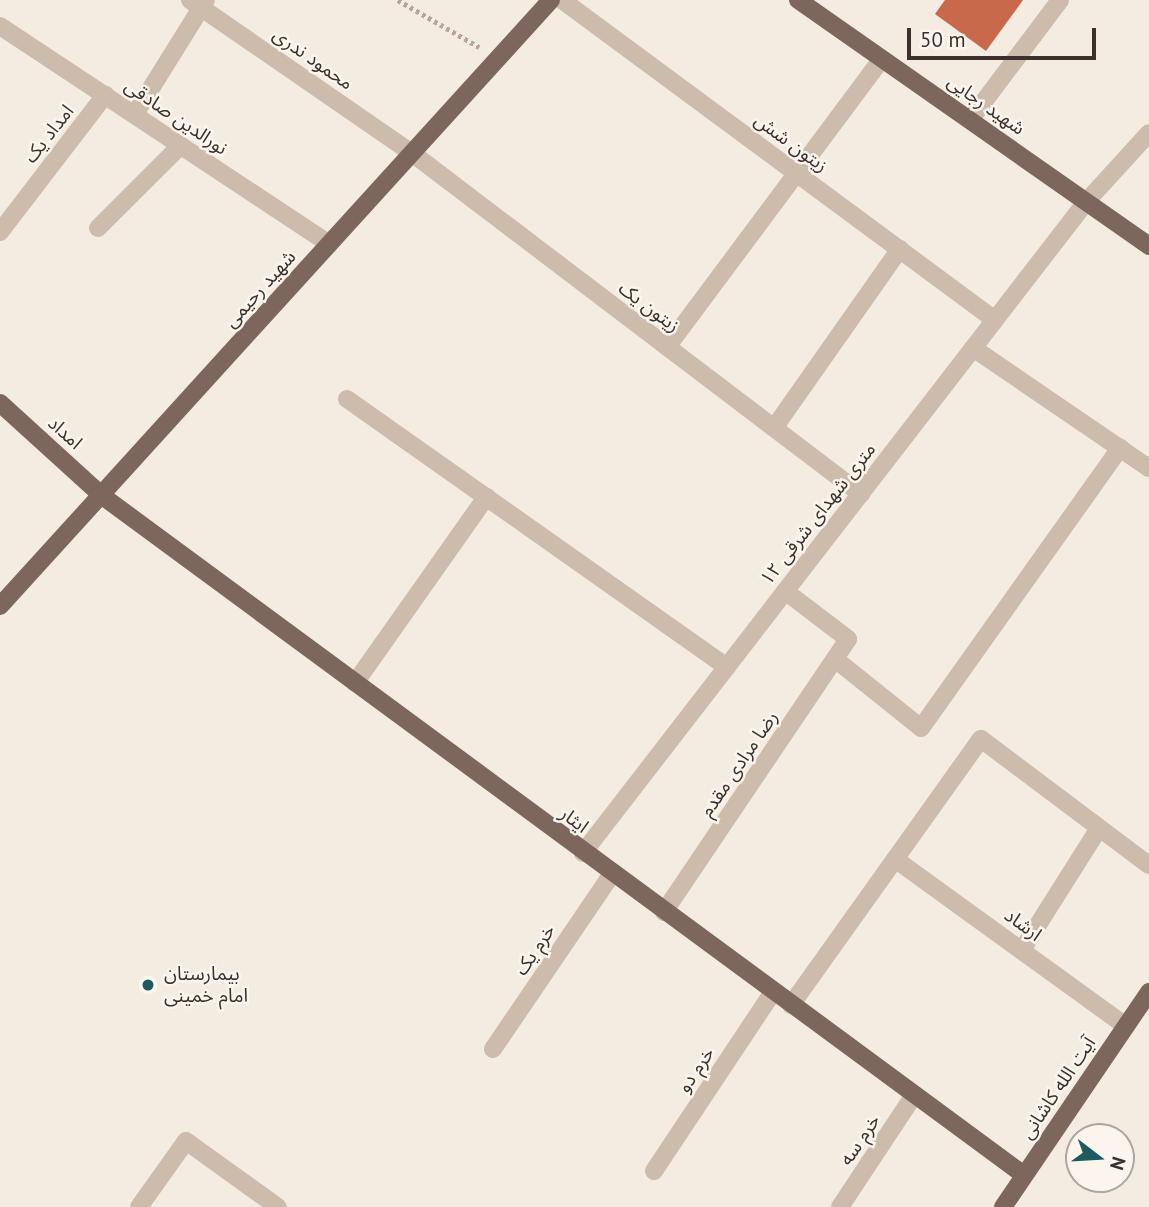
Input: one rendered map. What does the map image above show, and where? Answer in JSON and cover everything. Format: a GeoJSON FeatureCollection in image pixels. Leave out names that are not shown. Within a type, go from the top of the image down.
{"type":"FeatureCollection","features":[{"type":"Feature","properties":{"kind":"main road","name":"شهید رحیمی"},"geometry":{"type":"LineString","coordinates":[[0,606],[551,0]]}},
{"type":"Feature","properties":{"kind":"main road","name":"شهید رجایی"},"geometry":{"type":"LineString","coordinates":[[799,0],[1149,246]]}},
{"type":"Feature","properties":{"kind":"main road","name":"امداد"},"geometry":{"type":"LineString","coordinates":[[0,403],[101,495]]}},
{"type":"Feature","properties":{"kind":"main road","name":"ایثار"},"geometry":{"type":"LineString","coordinates":[[101,495],[583,853],[1024,1175]]}},
{"type":"Feature","properties":{"kind":"main road","name":"آیت الله کاشانی"},"geometry":{"type":"LineString","coordinates":[[1003,1207],[1149,992]]}},
{"type":"Feature","properties":{"kind":"street","name":"زیتون شش"},"geometry":{"type":"LineString","coordinates":[[562,0],[995,320]]}},
{"type":"Feature","properties":{"kind":"street"},"geometry":{"type":"LineString","coordinates":[[970,120],[1060,0]]}},
{"type":"Feature","properties":{"kind":"street"},"geometry":{"type":"LineString","coordinates":[[135,114],[199,3]]}},
{"type":"Feature","properties":{"kind":"street","name":"محمود ندری"},"geometry":{"type":"LineString","coordinates":[[199,3],[412,153]]}},
{"type":"Feature","properties":{"kind":"street","name":"نورالدین صادقی"},"geometry":{"type":"LineString","coordinates":[[0,26],[329,244]]}},
{"type":"Feature","properties":{"kind":"street"},"geometry":{"type":"LineString","coordinates":[[667,346],[883,59]]}},
{"type":"Feature","properties":{"kind":"street","name":"امداد یک"},"geometry":{"type":"LineString","coordinates":[[0,232],[106,95]]}},
{"type":"Feature","properties":{"kind":"street","name":"۱۲ متری شهدای شرقی"},"geometry":{"type":"LineString","coordinates":[[583,853],[1086,202],[1149,133]]}},
{"type":"Feature","properties":{"kind":"street"},"geometry":{"type":"LineString","coordinates":[[98,228],[181,145]]}},
{"type":"Feature","properties":{"kind":"street","name":"زیتون یک"},"geometry":{"type":"LineString","coordinates":[[412,153],[860,494]]}},
{"type":"Feature","properties":{"kind":"street"},"geometry":{"type":"LineString","coordinates":[[774,428],[900,249]]}},
{"type":"Feature","properties":{"kind":"street"},"geometry":{"type":"LineString","coordinates":[[973,348],[1149,468]]}},
{"type":"Feature","properties":{"kind":"street"},"geometry":{"type":"LineString","coordinates":[[347,399],[727,667]]}},
{"type":"Feature","properties":{"kind":"street"},"geometry":{"type":"LineString","coordinates":[[835,659],[921,728],[1120,448]]}},
{"type":"Feature","properties":{"kind":"street"},"geometry":{"type":"LineString","coordinates":[[355,683],[486,497]]}},
{"type":"Feature","properties":{"kind":"street","name":"رضا مرادی مقدم"},"geometry":{"type":"LineString","coordinates":[[664,912],[848,639],[785,591]]}},
{"type":"Feature","properties":{"kind":"street"},"geometry":{"type":"LineString","coordinates":[[791,1005],[981,739],[1149,865]]}},
{"type":"Feature","properties":{"kind":"street"},"geometry":{"type":"LineString","coordinates":[[1022,950],[1099,828]]}},
{"type":"Feature","properties":{"kind":"street","name":"ارشاد"},"geometry":{"type":"LineString","coordinates":[[895,859],[1126,1026]]}},
{"type":"Feature","properties":{"kind":"street","name":"خرم یک"},"geometry":{"type":"LineString","coordinates":[[493,1049],[612,874]]}},
{"type":"Feature","properties":{"kind":"street","name":"خرم دو"},"geometry":{"type":"LineString","coordinates":[[654,1171],[773,992]]}},
{"type":"Feature","properties":{"kind":"street","name":"خرم سه"},"geometry":{"type":"LineString","coordinates":[[841,1207],[914,1096]]}},
{"type":"Feature","properties":{"kind":"street"},"geometry":{"type":"LineString","coordinates":[[139,1207],[186,1141],[278,1207]]}},
{"type":"Feature","properties":{"kind":"path"},"geometry":{"type":"LineString","coordinates":[[398,0],[498,58]]}},
{"type":"Feature","properties":{"kind":"building"},"geometry":{"type":"Polygon","coordinates":[[[945,0],[1023,0],[986,51],[935,14],[945,0]]]}},
{"type":"Feature","properties":{"kind":"place","name":"بیمارستان امام خمینی"},"geometry":{"type":"Point","coordinates":[148,985]}}]}
